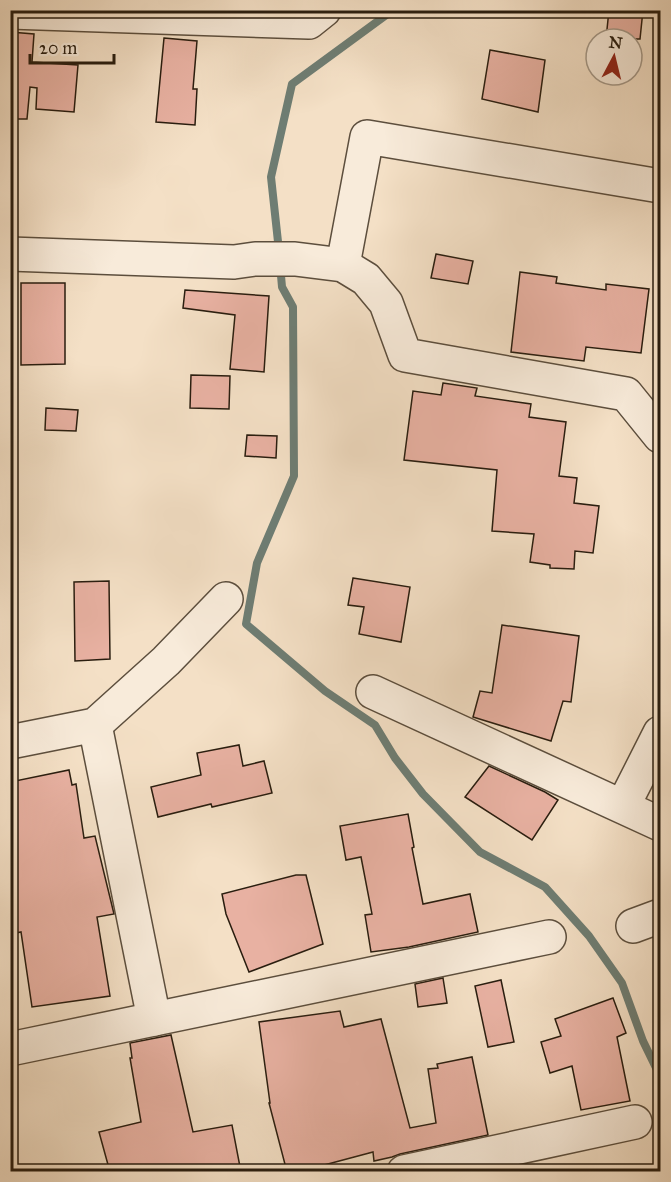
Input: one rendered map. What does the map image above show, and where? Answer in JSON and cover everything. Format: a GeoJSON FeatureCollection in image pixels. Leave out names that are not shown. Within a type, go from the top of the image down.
{"type":"FeatureCollection","features":[{"type":"Feature","properties":{"kind":"street"},"geometry":{"type":"LineString","coordinates":[[10,12],[309,22],[324,10]]}},
{"type":"Feature","properties":{"kind":"street"},"geometry":{"type":"LineString","coordinates":[[343,265],[367,137],[660,186]]}},
{"type":"Feature","properties":{"kind":"street"},"geometry":{"type":"LineString","coordinates":[[10,254],[234,262],[255,259],[295,259],[343,265],[366,279],[386,303],[405,355],[626,394],[660,436]]}},
{"type":"Feature","properties":{"kind":"street"},"geometry":{"type":"LineString","coordinates":[[10,742],[95,725],[166,662],[226,599]]}},
{"type":"Feature","properties":{"kind":"street"},"geometry":{"type":"LineString","coordinates":[[373,692],[660,824]]}},
{"type":"Feature","properties":{"kind":"street"},"geometry":{"type":"LineString","coordinates":[[95,725],[154,1019]]}},
{"type":"Feature","properties":{"kind":"street"},"geometry":{"type":"LineString","coordinates":[[623,806],[660,733]]}},
{"type":"Feature","properties":{"kind":"street"},"geometry":{"type":"LineString","coordinates":[[10,1049],[549,937]]}},
{"type":"Feature","properties":{"kind":"street"},"geometry":{"type":"LineString","coordinates":[[424,1169],[635,1122]]}},
{"type":"Feature","properties":{"kind":"building"},"geometry":{"type":"Polygon","coordinates":[[[609,10],[643,10],[641,27],[607,27],[609,10]]]}},
{"type":"Feature","properties":{"kind":"building"},"geometry":{"type":"Polygon","coordinates":[[[10,32],[34,34],[32,62],[78,65],[74,112],[36,109],[37,88],[30,87],[27,119],[10,119],[10,32]]]}},
{"type":"Feature","properties":{"kind":"building"},"geometry":{"type":"Polygon","coordinates":[[[164,38],[197,41],[193,89],[197,89],[195,125],[156,122],[164,38]]]}},
{"type":"Feature","properties":{"kind":"building"},"geometry":{"type":"Polygon","coordinates":[[[490,50],[545,60],[538,112],[482,99],[490,50]]]}},
{"type":"Feature","properties":{"kind":"building"},"geometry":{"type":"Polygon","coordinates":[[[436,254],[473,261],[468,284],[431,278],[436,254]]]}},
{"type":"Feature","properties":{"kind":"building"},"geometry":{"type":"Polygon","coordinates":[[[520,272],[557,277],[556,283],[606,290],[606,284],[649,289],[641,353],[586,347],[584,361],[511,352],[520,272]]]}},
{"type":"Feature","properties":{"kind":"building"},"geometry":{"type":"Polygon","coordinates":[[[21,283],[65,283],[65,364],[21,365],[21,283]]]}},
{"type":"Feature","properties":{"kind":"building"},"geometry":{"type":"Polygon","coordinates":[[[185,290],[269,296],[264,372],[230,369],[235,315],[183,308],[185,290]]]}},
{"type":"Feature","properties":{"kind":"building"},"geometry":{"type":"Polygon","coordinates":[[[191,375],[230,376],[229,409],[190,408],[191,375]]]}},
{"type":"Feature","properties":{"kind":"building"},"geometry":{"type":"Polygon","coordinates":[[[443,383],[477,388],[475,396],[531,404],[529,417],[566,422],[559,476],[577,478],[574,503],[599,506],[593,553],[575,551],[574,569],[550,568],[550,565],[530,562],[534,534],[492,531],[497,470],[404,460],[413,391],[441,395],[443,383]]]}},
{"type":"Feature","properties":{"kind":"building"},"geometry":{"type":"Polygon","coordinates":[[[46,408],[78,410],[76,431],[45,430],[46,408]]]}},
{"type":"Feature","properties":{"kind":"building"},"geometry":{"type":"Polygon","coordinates":[[[247,435],[277,436],[276,458],[245,456],[247,435]]]}},
{"type":"Feature","properties":{"kind":"building"},"geometry":{"type":"Polygon","coordinates":[[[353,578],[410,587],[401,642],[359,634],[364,607],[348,605],[353,578]]]}},
{"type":"Feature","properties":{"kind":"building"},"geometry":{"type":"Polygon","coordinates":[[[109,581],[110,659],[75,661],[74,582],[109,581]]]}},
{"type":"Feature","properties":{"kind":"building"},"geometry":{"type":"Polygon","coordinates":[[[502,625],[579,636],[571,702],[563,701],[551,741],[473,717],[480,691],[492,693],[502,625]]]}},
{"type":"Feature","properties":{"kind":"building"},"geometry":{"type":"Polygon","coordinates":[[[239,745],[243,766],[264,761],[272,793],[212,807],[211,804],[158,817],[151,787],[201,775],[197,753],[239,745]]]}},
{"type":"Feature","properties":{"kind":"building"},"geometry":{"type":"Polygon","coordinates":[[[489,766],[558,800],[532,840],[465,797],[489,766]]]}},
{"type":"Feature","properties":{"kind":"building"},"geometry":{"type":"Polygon","coordinates":[[[69,770],[72,785],[76,784],[84,838],[95,836],[114,914],[97,917],[110,996],[32,1007],[21,932],[16,933],[10,904],[10,782],[69,770]]]}},
{"type":"Feature","properties":{"kind":"building"},"geometry":{"type":"Polygon","coordinates":[[[408,814],[423,904],[470,894],[478,932],[409,947],[371,952],[365,915],[372,914],[361,857],[346,860],[340,826],[408,814]]]}},
{"type":"Feature","properties":{"kind":"building"},"geometry":{"type":"Polygon","coordinates":[[[296,875],[306,875],[323,944],[249,972],[226,914],[222,894],[296,875]]]}},
{"type":"Feature","properties":{"kind":"building"},"geometry":{"type":"Polygon","coordinates":[[[443,978],[447,1003],[418,1007],[415,984],[443,978]]]}},
{"type":"Feature","properties":{"kind":"building"},"geometry":{"type":"Polygon","coordinates":[[[501,980],[514,1042],[488,1047],[475,986],[501,980]]]}},
{"type":"Feature","properties":{"kind":"building"},"geometry":{"type":"Polygon","coordinates":[[[613,998],[626,1033],[617,1037],[630,1101],[581,1110],[572,1066],[550,1073],[541,1042],[561,1036],[555,1019],[613,998]]]}},
{"type":"Feature","properties":{"kind":"building"},"geometry":{"type":"Polygon","coordinates":[[[340,1011],[344,1027],[381,1019],[410,1128],[436,1123],[428,1069],[438,1068],[437,1064],[472,1057],[488,1135],[374,1161],[373,1152],[298,1172],[287,1172],[269,1103],[259,1022],[340,1011]]]}},
{"type":"Feature","properties":{"kind":"building"},"geometry":{"type":"Polygon","coordinates":[[[171,1035],[193,1132],[232,1125],[241,1172],[110,1172],[99,1132],[141,1122],[130,1058],[132,1058],[130,1043],[171,1035]]]}},
{"type":"Feature","properties":{"kind":"waterway"},"geometry":{"type":"LineString","coordinates":[[279,251],[271,177],[292,84],[393,10]]}},
{"type":"Feature","properties":{"kind":"waterway"},"geometry":{"type":"LineString","coordinates":[[280,264],[282,287],[293,307],[294,476],[257,563],[246,624],[325,691],[375,725],[395,758],[423,794],[480,852],[545,887],[589,936],[622,983],[643,1041],[660,1076]]}}]}
